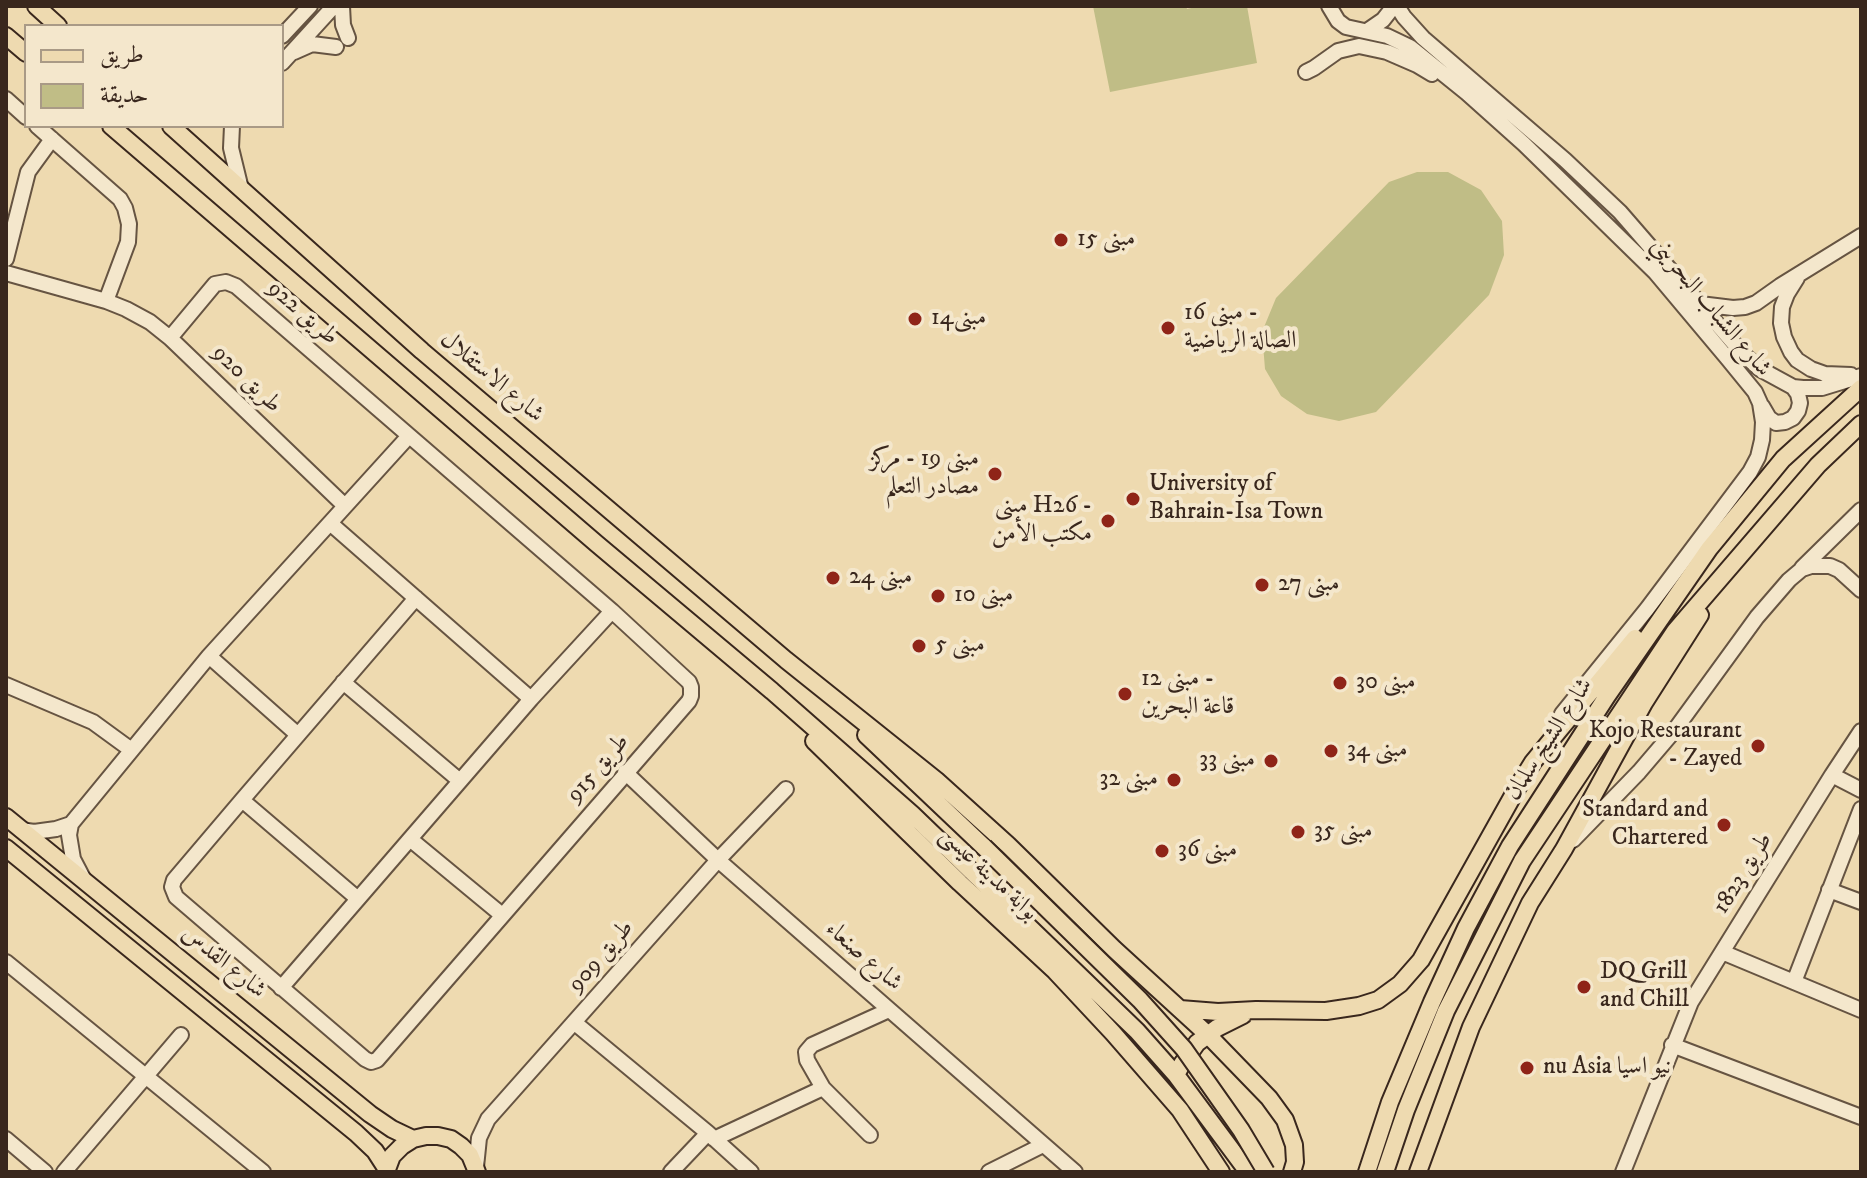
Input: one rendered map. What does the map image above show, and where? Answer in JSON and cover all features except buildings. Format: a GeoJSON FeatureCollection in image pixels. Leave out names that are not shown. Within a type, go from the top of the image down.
{"type":"FeatureCollection","features":[{"type":"Feature","properties":{"kind":"main road"},"geometry":{"type":"LineString","coordinates":[[39,9],[58,24]]}},
{"type":"Feature","properties":{"kind":"main road"},"geometry":{"type":"LineString","coordinates":[[6,36],[24,51]]}},
{"type":"Feature","properties":{"kind":"main road"},"geometry":{"type":"LineString","coordinates":[[113,128],[912,814],[1106,999],[1176,1075],[1242,1169]]}},
{"type":"Feature","properties":{"kind":"main road","name":"شارع الاستقلال"},"geometry":{"type":"LineString","coordinates":[[173,128],[422,351],[786,660]]}},
{"type":"Feature","properties":{"kind":"main road","name":"شارع الشيخ سلمان"},"geometry":{"type":"LineString","coordinates":[[1367,1172],[1390,1102],[1432,1002],[1466,928],[1503,860],[1607,696],[1681,587],[1743,505],[1783,459],[1861,388]]}},
{"type":"Feature","properties":{"kind":"main road","name":"شارع الشيخ سلمان"},"geometry":{"type":"LineString","coordinates":[[1385,1172],[1446,1011],[1522,861],[1675,631],[1818,465],[1861,424]]}},
{"type":"Feature","properties":{"kind":"main road"},"geometry":{"type":"LineString","coordinates":[[1420,1170],[1471,1027],[1530,903],[1564,849],[1644,703],[1686,635],[1743,553]]}},
{"type":"Feature","properties":{"kind":"main road"},"geometry":{"type":"LineString","coordinates":[[1180,1009],[1218,1012],[1326,1011],[1378,1000],[1400,984],[1421,960],[1533,762],[1681,587]]}},
{"type":"Feature","properties":{"kind":"main road","name":"بوابة مدينة عيسى"},"geometry":{"type":"LineString","coordinates":[[702,631],[960,883],[1055,971],[1133,1054],[1180,1110],[1221,1172]]}},
{"type":"Feature","properties":{"kind":"main road"},"geometry":{"type":"LineString","coordinates":[[786,660],[936,780],[1207,1034],[1269,1098],[1285,1120],[1294,1145],[1296,1169]]}},
{"type":"Feature","properties":{"kind":"main road","name":"بوابة مدينة عيسى"},"geometry":{"type":"LineString","coordinates":[[786,660],[1130,990],[1184,1049],[1241,1130],[1266,1172]]}},
{"type":"Feature","properties":{"kind":"main road","name":"شارع القدس"},"geometry":{"type":"LineString","coordinates":[[6,817],[370,1114],[413,1139]]}},
{"type":"Feature","properties":{"kind":"main road","name":"شارع القدس"},"geometry":{"type":"LineString","coordinates":[[6,848],[356,1133],[375,1151],[386,1170]]}},
{"type":"Feature","properties":{"kind":"main road"},"geometry":{"type":"LineString","coordinates":[[1176,1075],[1189,1053],[1207,1034],[1256,1010]]}},
{"type":"Feature","properties":{"kind":"main road"},"geometry":{"type":"LineString","coordinates":[[386,1170],[392,1156],[402,1146],[426,1136],[451,1139],[470,1155],[476,1169]]}},
{"type":"Feature","properties":{"kind":"street"},"geometry":{"type":"LineString","coordinates":[[286,58],[312,44],[342,42],[342,6]]}},
{"type":"Feature","properties":{"kind":"street","name":"شارع الشباب البحريني"},"geometry":{"type":"LineString","coordinates":[[1329,6],[1342,24],[1387,36],[1410,47],[1500,121],[1655,272],[1755,392],[1760,403],[1762,440],[1750,472],[1647,609],[1560,717],[1533,762]]}},
{"type":"Feature","properties":{"kind":"street"},"geometry":{"type":"LineString","coordinates":[[1367,31],[1383,20],[1395,6]]}},
{"type":"Feature","properties":{"kind":"street","name":"شارع الشباب البحريني"},"geometry":{"type":"LineString","coordinates":[[1395,6],[1423,38],[1565,160],[1620,212],[1743,354],[1760,369],[1793,387],[1822,388],[1861,375]]}},
{"type":"Feature","properties":{"kind":"street"},"geometry":{"type":"LineString","coordinates":[[286,58],[316,13]]}},
{"type":"Feature","properties":{"kind":"street"},"geometry":{"type":"LineString","coordinates":[[284,35],[316,13]]}},
{"type":"Feature","properties":{"kind":"street"},"geometry":{"type":"LineString","coordinates":[[1306,72],[1338,51],[1348,47],[1370,46],[1417,65],[1500,121]]}},
{"type":"Feature","properties":{"kind":"street"},"geometry":{"type":"LineString","coordinates":[[6,99],[24,115]]}},
{"type":"Feature","properties":{"kind":"street"},"geometry":{"type":"LineString","coordinates":[[39,128],[120,199],[128,216],[128,242],[106,301]]}},
{"type":"Feature","properties":{"kind":"street"},"geometry":{"type":"LineString","coordinates":[[232,128],[231,148],[241,189]]}},
{"type":"Feature","properties":{"kind":"street"},"geometry":{"type":"LineString","coordinates":[[6,259],[28,172],[52,139]]}},
{"type":"Feature","properties":{"kind":"street"},"geometry":{"type":"LineString","coordinates":[[1700,304],[1733,308],[1756,303],[1861,236]]}},
{"type":"Feature","properties":{"kind":"street","name":"طريق 920"},"geometry":{"type":"LineString","coordinates":[[6,273],[106,301],[139,316],[170,338],[345,506]]}},
{"type":"Feature","properties":{"kind":"street"},"geometry":{"type":"LineString","coordinates":[[1799,274],[1782,307],[1781,323],[1791,352],[1797,360],[1825,374],[1861,375]]}},
{"type":"Feature","properties":{"kind":"street","name":"طريق 922"},"geometry":{"type":"LineString","coordinates":[[170,338],[215,284],[231,283],[408,437]]}},
{"type":"Feature","properties":{"kind":"street"},"geometry":{"type":"LineString","coordinates":[[1760,403],[1769,418],[1776,423],[1785,422],[1793,418],[1800,403],[1793,387]]}},
{"type":"Feature","properties":{"kind":"street"},"geometry":{"type":"LineString","coordinates":[[84,880],[73,859],[69,835],[71,824],[209,656],[408,437]]}},
{"type":"Feature","properties":{"kind":"street","name":"طريق 915"},"geometry":{"type":"LineString","coordinates":[[408,437],[612,611],[689,682],[692,692],[689,701],[375,1062],[371,1062],[176,897],[174,880],[416,598]]}},
{"type":"Feature","properties":{"kind":"street"},"geometry":{"type":"LineString","coordinates":[[1564,849],[1674,731],[1757,617],[1789,580],[1861,510]]}},
{"type":"Feature","properties":{"kind":"street"},"geometry":{"type":"LineString","coordinates":[[330,523],[531,699]]}},
{"type":"Feature","properties":{"kind":"street"},"geometry":{"type":"LineString","coordinates":[[1802,569],[1830,566],[1861,590]]}},
{"type":"Feature","properties":{"kind":"street"},"geometry":{"type":"LineString","coordinates":[[281,988],[531,699],[612,611]]}},
{"type":"Feature","properties":{"kind":"street"},"geometry":{"type":"LineString","coordinates":[[209,656],[298,735]]}},
{"type":"Feature","properties":{"kind":"street"},"geometry":{"type":"LineString","coordinates":[[343,682],[460,781]]}},
{"type":"Feature","properties":{"kind":"street"},"geometry":{"type":"LineString","coordinates":[[6,685],[93,722],[130,749]]}},
{"type":"Feature","properties":{"kind":"street","name":"طريق 1823"},"geometry":{"type":"LineString","coordinates":[[1623,1172],[1691,1002],[1861,731]]}},
{"type":"Feature","properties":{"kind":"street","name":"شارع صنعاء"},"geometry":{"type":"LineString","coordinates":[[625,772],[718,860],[1075,1172]]}},
{"type":"Feature","properties":{"kind":"street"},"geometry":{"type":"LineString","coordinates":[[1832,775],[1861,790]]}},
{"type":"Feature","properties":{"kind":"street","name":"طريق 909"},"geometry":{"type":"LineString","coordinates":[[476,1169],[479,1138],[488,1119],[718,860],[786,789]]}},
{"type":"Feature","properties":{"kind":"street"},"geometry":{"type":"LineString","coordinates":[[242,800],[358,899]]}},
{"type":"Feature","properties":{"kind":"street"},"geometry":{"type":"LineString","coordinates":[[1794,982],[1861,809]]}},
{"type":"Feature","properties":{"kind":"street"},"geometry":{"type":"LineString","coordinates":[[21,830],[45,831],[71,824]]}},
{"type":"Feature","properties":{"kind":"street"},"geometry":{"type":"LineString","coordinates":[[410,839],[502,915]]}},
{"type":"Feature","properties":{"kind":"street"},"geometry":{"type":"LineString","coordinates":[[1829,890],[1861,902]]}},
{"type":"Feature","properties":{"kind":"street"},"geometry":{"type":"LineString","coordinates":[[1722,952],[1861,1010]]}},
{"type":"Feature","properties":{"kind":"street"},"geometry":{"type":"LineString","coordinates":[[6,962],[263,1172]]}},
{"type":"Feature","properties":{"kind":"street"},"geometry":{"type":"LineString","coordinates":[[870,1135],[823,1088],[807,1060],[806,1052],[812,1045],[889,1010]]}},
{"type":"Feature","properties":{"kind":"street"},"geometry":{"type":"LineString","coordinates":[[575,1023],[751,1172]]}},
{"type":"Feature","properties":{"kind":"street"},"geometry":{"type":"LineString","coordinates":[[64,1172],[181,1035]]}},
{"type":"Feature","properties":{"kind":"street"},"geometry":{"type":"LineString","coordinates":[[1672,1045],[1861,1117]]}},
{"type":"Feature","properties":{"kind":"street"},"geometry":{"type":"LineString","coordinates":[[671,1172],[711,1136],[823,1088]]}},
{"type":"Feature","properties":{"kind":"street"},"geometry":{"type":"LineString","coordinates":[[6,1139],[45,1172]]}},
{"type":"Feature","properties":{"kind":"street"},"geometry":{"type":"LineString","coordinates":[[989,1172],[1043,1145]]}},
{"type":"Feature","properties":{"kind":"green space"},"geometry":{"type":"Polygon","coordinates":[[[1093,6],[1186,6],[1187,9],[1247,6],[1257,63],[1110,92],[1093,6]]]}},
{"type":"Feature","properties":{"kind":"green space"},"geometry":{"type":"Polygon","coordinates":[[[1417,172],[1448,172],[1481,190],[1502,221],[1504,255],[1489,295],[1376,412],[1339,421],[1307,414],[1281,396],[1265,369],[1262,332],[1276,298],[1389,182],[1417,172]]]}},
{"type":"Feature","properties":{"kind":"place","name":"مبنى 15"},"geometry":{"type":"Point","coordinates":[1061,240]}},
{"type":"Feature","properties":{"kind":"place","name":"مبنى14"},"geometry":{"type":"Point","coordinates":[915,319]}},
{"type":"Feature","properties":{"kind":"place","name":"مبنى 16 - الصالة الرياضية"},"geometry":{"type":"Point","coordinates":[1168,328]}},
{"type":"Feature","properties":{"kind":"place","name":"مبنى 19 - مركز مصادر التعلم"},"geometry":{"type":"Point","coordinates":[995,474]}},
{"type":"Feature","properties":{"kind":"place","name":"University of Bahrain-Isa Town"},"geometry":{"type":"Point","coordinates":[1133,499]}},
{"type":"Feature","properties":{"kind":"place","name":"مبنى H26 - مكتب الأمن"},"geometry":{"type":"Point","coordinates":[1108,521]}},
{"type":"Feature","properties":{"kind":"place","name":"مبنى 24"},"geometry":{"type":"Point","coordinates":[833,578]}},
{"type":"Feature","properties":{"kind":"place","name":"مبنى 27"},"geometry":{"type":"Point","coordinates":[1262,585]}},
{"type":"Feature","properties":{"kind":"place","name":"مبنى 10"},"geometry":{"type":"Point","coordinates":[938,596]}},
{"type":"Feature","properties":{"kind":"place","name":"مبنى 5"},"geometry":{"type":"Point","coordinates":[919,646]}},
{"type":"Feature","properties":{"kind":"place","name":"مبنى 30"},"geometry":{"type":"Point","coordinates":[1340,683]}},
{"type":"Feature","properties":{"kind":"place","name":"مبنى 12 - قاعة البحرين"},"geometry":{"type":"Point","coordinates":[1125,694]}},
{"type":"Feature","properties":{"kind":"place","name":"Kojo Restaurant - Zayed"},"geometry":{"type":"Point","coordinates":[1758,746]}},
{"type":"Feature","properties":{"kind":"place","name":"مبنى 34"},"geometry":{"type":"Point","coordinates":[1331,751]}},
{"type":"Feature","properties":{"kind":"place","name":"مبنى 33"},"geometry":{"type":"Point","coordinates":[1271,761]}},
{"type":"Feature","properties":{"kind":"place","name":"مبنى 32"},"geometry":{"type":"Point","coordinates":[1174,780]}},
{"type":"Feature","properties":{"kind":"place","name":"Standard and Chartered"},"geometry":{"type":"Point","coordinates":[1724,825]}},
{"type":"Feature","properties":{"kind":"place","name":"مبنى 35"},"geometry":{"type":"Point","coordinates":[1298,832]}},
{"type":"Feature","properties":{"kind":"place","name":"مبنى 36"},"geometry":{"type":"Point","coordinates":[1162,851]}},
{"type":"Feature","properties":{"kind":"place","name":"DQ Grill and Chill"},"geometry":{"type":"Point","coordinates":[1584,987]}},
{"type":"Feature","properties":{"kind":"place","name":"nu Asia نيو اسيا"},"geometry":{"type":"Point","coordinates":[1527,1068]}}]}
